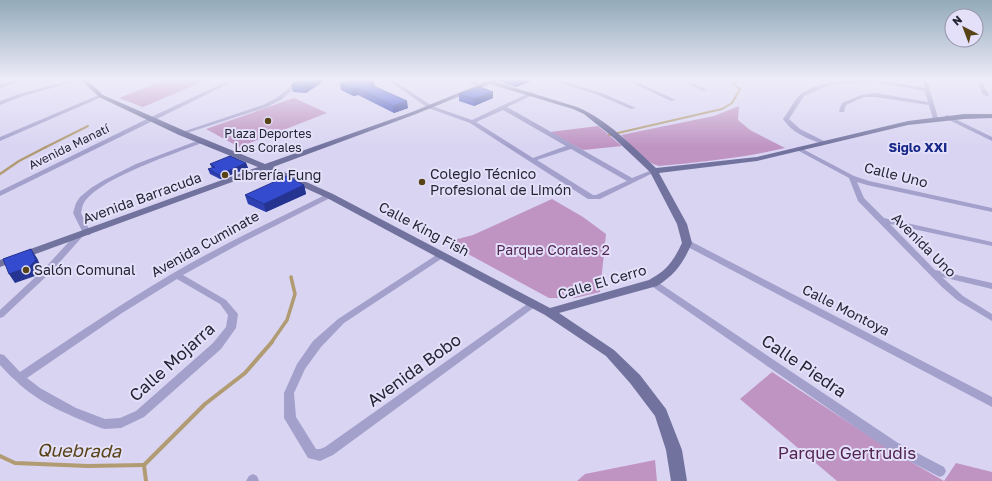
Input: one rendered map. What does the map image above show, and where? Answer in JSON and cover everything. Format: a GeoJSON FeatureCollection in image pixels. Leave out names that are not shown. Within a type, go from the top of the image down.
{"type":"FeatureCollection","features":[{"type":"Feature","properties":{"kind":"street"},"geometry":{"type":"LineString","coordinates":[[0,139],[86,102]]}},
{"type":"Feature","properties":{"kind":"street","name":"Calle King Fish"},"geometry":{"type":"LineString","coordinates":[[116,102],[182,133],[330,196],[549,312],[610,353],[635,379],[661,413],[674,450],[679,481]]}},
{"type":"Feature","properties":{"kind":"street","name":"Avenida Manatí"},"geometry":{"type":"LineString","coordinates":[[0,194],[185,102]]}},
{"type":"Feature","properties":{"kind":"street"},"geometry":{"type":"LineString","coordinates":[[182,133],[265,106],[272,102]]}},
{"type":"Feature","properties":{"kind":"street"},"geometry":{"type":"LineString","coordinates":[[423,102],[430,107],[472,122],[591,197],[597,197],[654,171],[732,164],[935,118],[990,117]]}},
{"type":"Feature","properties":{"kind":"street","name":"Avenida Barracuda"},"geometry":{"type":"LineString","coordinates":[[0,264],[267,168],[441,102]]}},
{"type":"Feature","properties":{"kind":"street"},"geometry":{"type":"LineString","coordinates":[[472,122],[515,102]]}},
{"type":"Feature","properties":{"kind":"street"},"geometry":{"type":"LineString","coordinates":[[558,102],[575,108],[586,114],[618,137],[654,171],[682,224],[687,243]]}},
{"type":"Feature","properties":{"kind":"street"},"geometry":{"type":"LineString","coordinates":[[620,102],[633,108]]}},
{"type":"Feature","properties":{"kind":"street"},"geometry":{"type":"LineString","coordinates":[[797,102],[786,119],[788,123],[794,129],[824,143]]}},
{"type":"Feature","properties":{"kind":"street"},"geometry":{"type":"LineString","coordinates":[[842,111],[844,104],[848,102]]}},
{"type":"Feature","properties":{"kind":"street"},"geometry":{"type":"LineString","coordinates":[[921,102],[930,104],[935,118]]}},
{"type":"Feature","properties":{"kind":"street"},"geometry":{"type":"LineString","coordinates":[[504,108],[632,181]]}},
{"type":"Feature","properties":{"kind":"street"},"geometry":{"type":"LineString","coordinates":[[947,118],[992,139]]}},
{"type":"Feature","properties":{"kind":"street"},"geometry":{"type":"LineString","coordinates":[[0,315],[47,271],[83,234],[77,213],[82,200],[96,187],[202,141]]}},
{"type":"Feature","properties":{"kind":"street"},"geometry":{"type":"LineString","coordinates":[[532,160],[572,146]]}},
{"type":"Feature","properties":{"kind":"street","name":"Calle Uno"},"geometry":{"type":"LineString","coordinates":[[799,149],[852,177],[893,190],[992,210]]}},
{"type":"Feature","properties":{"kind":"street","name":"Avenida Uno"},"geometry":{"type":"LineString","coordinates":[[852,177],[861,199],[945,285],[960,298],[992,318]]}},
{"type":"Feature","properties":{"kind":"street","name":"Avenida Cuminate"},"geometry":{"type":"LineString","coordinates":[[19,378],[177,274],[263,228],[330,196]]}},
{"type":"Feature","properties":{"kind":"street"},"geometry":{"type":"LineString","coordinates":[[881,220],[992,244]]}},
{"type":"Feature","properties":{"kind":"street","name":"Calle El Cerro"},"geometry":{"type":"LineString","coordinates":[[549,312],[653,283],[666,275],[678,262],[687,243]]}},
{"type":"Feature","properties":{"kind":"street","name":"Calle Montoya"},"geometry":{"type":"LineString","coordinates":[[687,243],[992,402]]}},
{"type":"Feature","properties":{"kind":"street","name":"Avenida Bobo"},"geometry":{"type":"LineString","coordinates":[[441,255],[341,321],[317,344],[301,367],[289,393],[290,418],[312,454],[320,455],[329,451],[533,304]]}},
{"type":"Feature","properties":{"kind":"street"},"geometry":{"type":"LineString","coordinates":[[933,272],[992,286]]}},
{"type":"Feature","properties":{"kind":"street","name":"Calle Mojarra"},"geometry":{"type":"LineString","coordinates":[[0,358],[19,378],[36,391],[72,411],[105,424],[121,423],[140,414],[216,346],[231,328],[233,314],[223,302],[177,274]]}},
{"type":"Feature","properties":{"kind":"street","name":"Calle Piedra"},"geometry":{"type":"LineString","coordinates":[[653,283],[894,447],[940,471]]}},
{"type":"Feature","properties":{"kind":"green space"},"geometry":{"type":"Polygon","coordinates":[[[131,102],[154,102],[143,107],[131,102]]]}},
{"type":"Feature","properties":{"kind":"green space","name":"Plaza Deportes Los Corales"},"geometry":{"type":"Polygon","coordinates":[[[281,102],[304,102],[327,113],[239,147],[206,129],[281,102]]]}},
{"type":"Feature","properties":{"kind":"green space"},"geometry":{"type":"Polygon","coordinates":[[[739,106],[738,120],[750,130],[785,148],[738,157],[659,166],[643,157],[621,135],[714,116],[739,106]]]}},
{"type":"Feature","properties":{"kind":"green space"},"geometry":{"type":"Polygon","coordinates":[[[598,126],[622,146],[583,150],[550,132],[598,126]]]}},
{"type":"Feature","properties":{"kind":"green space","name":"Parque Corales 2"},"geometry":{"type":"Polygon","coordinates":[[[552,199],[583,217],[606,234],[600,292],[575,298],[549,298],[446,242],[473,235],[552,199]]]}},
{"type":"Feature","properties":{"kind":"green space","name":"Parque Gertrudis"},"geometry":{"type":"Polygon","coordinates":[[[772,372],[892,451],[944,481],[837,481],[740,399],[772,372]]]}},
{"type":"Feature","properties":{"kind":"green space"},"geometry":{"type":"Polygon","coordinates":[[[655,460],[657,481],[577,481],[585,474],[655,460]]]}},
{"type":"Feature","properties":{"kind":"green space"},"geometry":{"type":"Polygon","coordinates":[[[956,463],[992,472],[992,481],[944,481],[956,463]]]}},
{"type":"Feature","properties":{"kind":"building"},"geometry":{"type":"Polygon","coordinates":[[[386,102],[403,102],[393,106],[386,102]]]}},
{"type":"Feature","properties":{"kind":"building"},"geometry":{"type":"Polygon","coordinates":[[[230,156],[246,163],[219,175],[208,169],[215,167],[210,164],[230,156]]]}},
{"type":"Feature","properties":{"kind":"building"},"geometry":{"type":"Polygon","coordinates":[[[287,176],[304,185],[264,204],[245,195],[287,176]]]}},
{"type":"Feature","properties":{"kind":"building"},"geometry":{"type":"Polygon","coordinates":[[[31,249],[36,260],[29,267],[9,274],[3,259],[31,249]]]}},
{"type":"Feature","properties":{"kind":"waterway","name":"Quebrada"},"geometry":{"type":"LineString","coordinates":[[609,135],[722,109],[732,102]]}},
{"type":"Feature","properties":{"kind":"waterway"},"geometry":{"type":"LineString","coordinates":[[46,147],[88,126]]}},
{"type":"Feature","properties":{"kind":"waterway"},"geometry":{"type":"LineString","coordinates":[[0,174],[19,161],[46,147]]}},
{"type":"Feature","properties":{"kind":"waterway"},"geometry":{"type":"LineString","coordinates":[[271,343],[287,320],[295,294],[291,277]]}},
{"type":"Feature","properties":{"kind":"waterway"},"geometry":{"type":"LineString","coordinates":[[144,465],[205,404],[245,373],[272,342]]}},
{"type":"Feature","properties":{"kind":"waterway","name":"Quebrada"},"geometry":{"type":"LineString","coordinates":[[0,456],[15,463],[88,466],[144,465]]}},
{"type":"Feature","properties":{"kind":"waterway","name":"Quebrada"},"geometry":{"type":"LineString","coordinates":[[144,465],[146,481]]}},
{"type":"Feature","properties":{"kind":"place","name":"Plaza Deportes Los Corales"},"geometry":{"type":"Point","coordinates":[268,121]}},
{"type":"Feature","properties":{"kind":"place","name":"Librería Fung"},"geometry":{"type":"Point","coordinates":[225,175]}},
{"type":"Feature","properties":{"kind":"place","name":"Colegio Técnico Profesional de Limón"},"geometry":{"type":"Point","coordinates":[422,182]}},
{"type":"Feature","properties":{"kind":"place","name":"Salón Comunal"},"geometry":{"type":"Point","coordinates":[26,270]}},
{"type":"Feature","properties":{"kind":"district","name":"Siglo XXI"},"geometry":{"type":"Point","coordinates":[918,147]}}]}
